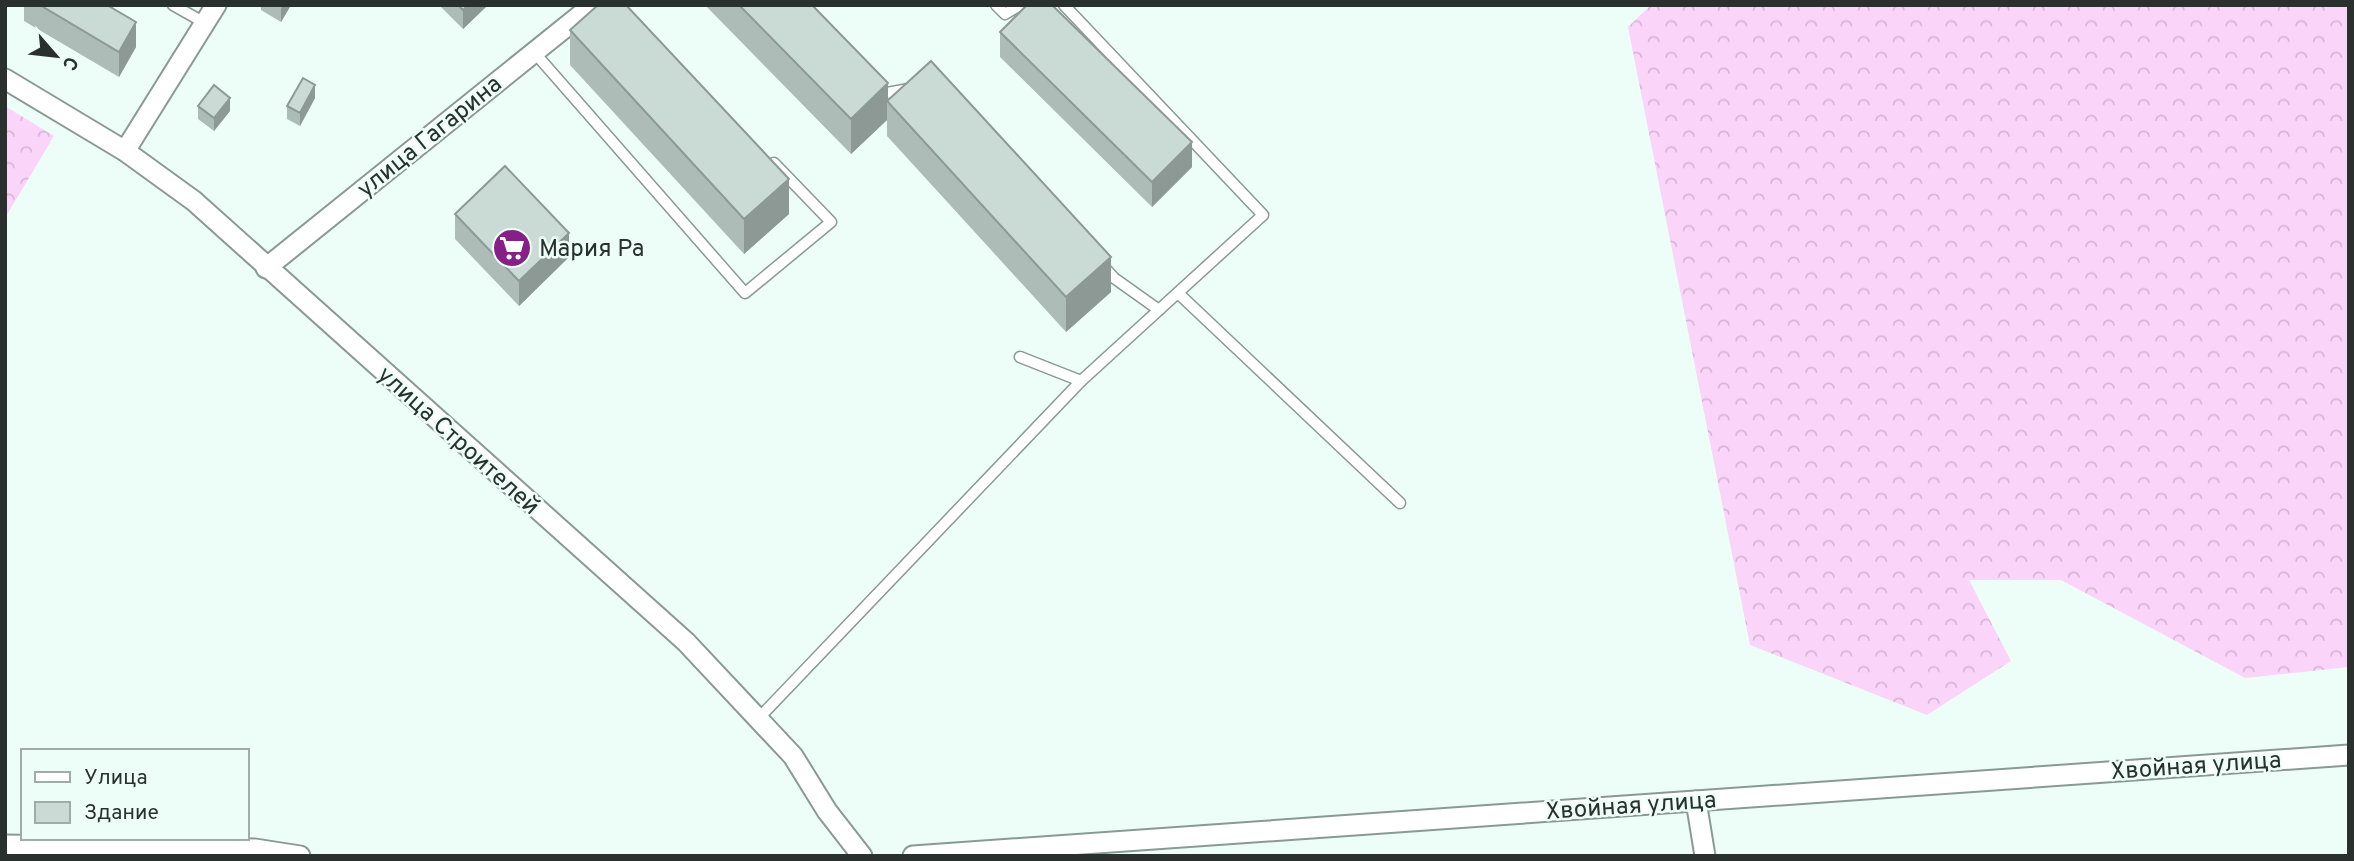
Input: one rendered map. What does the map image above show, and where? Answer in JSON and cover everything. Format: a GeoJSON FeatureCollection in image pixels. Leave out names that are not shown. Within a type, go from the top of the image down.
{"type":"FeatureCollection","features":[{"type":"Feature","properties":{"kind":"street"},"geometry":{"type":"LineString","coordinates":[[125,151],[216,5]]}},
{"type":"Feature","properties":{"kind":"street","name":"улица Гагарина"},"geometry":{"type":"LineString","coordinates":[[266,268],[593,5]]}},
{"type":"Feature","properties":{"kind":"street","name":"улица Строителей"},"geometry":{"type":"LineString","coordinates":[[5,79],[125,151],[194,201],[686,642],[793,756],[827,811],[862,856]]}},
{"type":"Feature","properties":{"kind":"street","name":"Хвойная улица"},"geometry":{"type":"LineString","coordinates":[[913,856],[2349,755]]}},
{"type":"Feature","properties":{"kind":"street"},"geometry":{"type":"LineString","coordinates":[[1696,801],[1705,856]]}},
{"type":"Feature","properties":{"kind":"street"},"geometry":{"type":"LineString","coordinates":[[5,845],[255,849],[300,856]]}},
{"type":"Feature","properties":{"kind":"lane"},"geometry":{"type":"LineString","coordinates":[[173,5],[205,23]]}},
{"type":"Feature","properties":{"kind":"lane"},"geometry":{"type":"LineString","coordinates":[[996,5],[1006,14],[1020,5]]}},
{"type":"Feature","properties":{"kind":"lane"},"geometry":{"type":"LineString","coordinates":[[758,719],[1081,381],[1263,215],[1064,5]]}},
{"type":"Feature","properties":{"kind":"lane"},"geometry":{"type":"LineString","coordinates":[[534,51],[746,293],[831,222],[764,153]]}},
{"type":"Feature","properties":{"kind":"lane"},"geometry":{"type":"LineString","coordinates":[[867,85],[876,95],[917,88]]}},
{"type":"Feature","properties":{"kind":"lane"},"geometry":{"type":"LineString","coordinates":[[1096,259],[1114,278],[1159,310]]}},
{"type":"Feature","properties":{"kind":"lane"},"geometry":{"type":"LineString","coordinates":[[1178,293],[1400,503]]}},
{"type":"Feature","properties":{"kind":"lane"},"geometry":{"type":"LineString","coordinates":[[1020,357],[1081,381]]}},
{"type":"Feature","properties":{"kind":"green space"},"geometry":{"type":"Polygon","coordinates":[[[1651,5],[2349,5],[2349,667],[2245,678],[2061,580],[1969,580],[2011,661],[1927,715],[1750,645],[1628,27],[1651,5]]]}},
{"type":"Feature","properties":{"kind":"green space"},"geometry":{"type":"Polygon","coordinates":[[[5,106],[54,136],[5,218],[5,106]]]}},
{"type":"Feature","properties":{"kind":"building"},"geometry":{"type":"Polygon","coordinates":[[[40,5],[107,5],[136,22],[119,52],[40,5]]]}},
{"type":"Feature","properties":{"kind":"building"},"geometry":{"type":"Polygon","coordinates":[[[598,5],[626,5],[789,179],[744,219],[570,30],[598,5]]]}},
{"type":"Feature","properties":{"kind":"building"},"geometry":{"type":"Polygon","coordinates":[[[739,5],[812,5],[888,83],[851,119],[739,5]]]}},
{"type":"Feature","properties":{"kind":"building"},"geometry":{"type":"Polygon","coordinates":[[[1027,5],[1052,5],[1192,142],[1152,182],[1000,32],[1027,5]]]}},
{"type":"Feature","properties":{"kind":"building"},"geometry":{"type":"Polygon","coordinates":[[[931,61],[1111,257],[1066,297],[887,101],[931,61]]]}},
{"type":"Feature","properties":{"kind":"building"},"geometry":{"type":"Polygon","coordinates":[[[303,78],[315,85],[300,113],[287,106],[303,78]]]}},
{"type":"Feature","properties":{"kind":"building"},"geometry":{"type":"Polygon","coordinates":[[[214,85],[230,98],[214,118],[198,106],[214,85]]]}},
{"type":"Feature","properties":{"kind":"building","name":"Мария Ра"},"geometry":{"type":"Polygon","coordinates":[[[505,166],[569,233],[519,281],[455,214],[505,166]]]}},
{"type":"Feature","properties":{"kind":"place","name":"Мария Ра"},"geometry":{"type":"Point","coordinates":[512,248]}}]}
